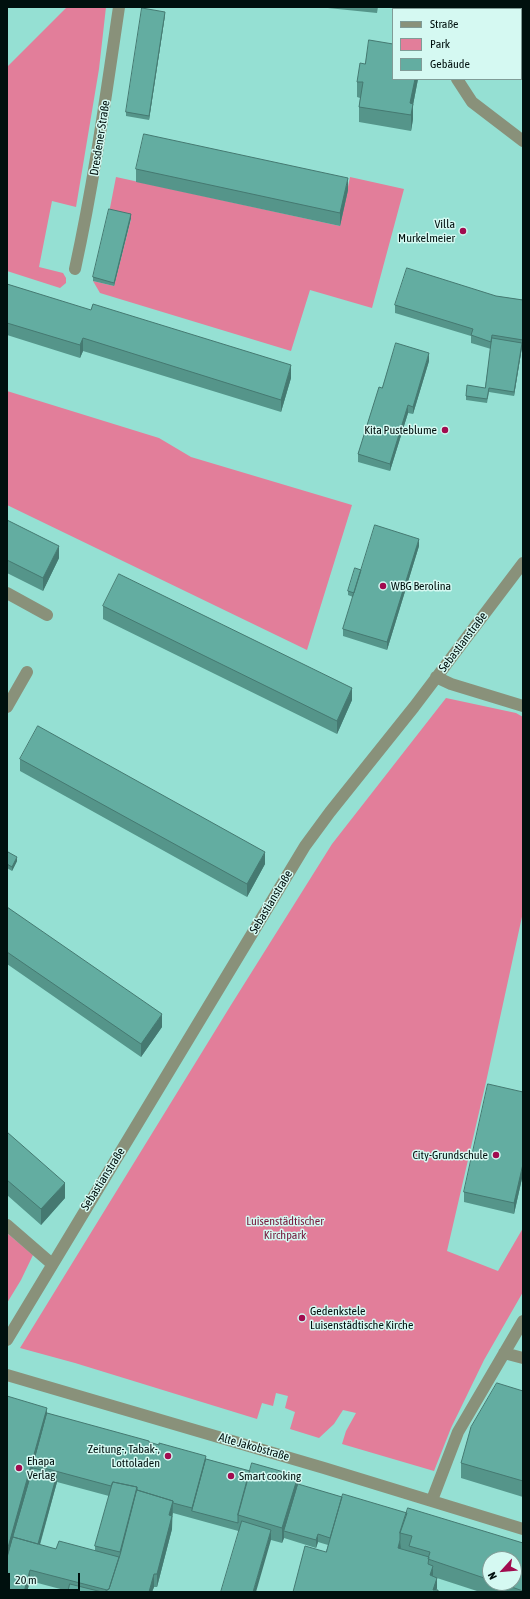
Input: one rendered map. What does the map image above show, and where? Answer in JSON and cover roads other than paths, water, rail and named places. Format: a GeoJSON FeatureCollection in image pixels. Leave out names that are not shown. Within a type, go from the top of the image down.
{"type":"FeatureCollection","features":[{"type":"Feature","properties":{"kind":"street","name":"Dresdener Straße"},"geometry":{"type":"LineString","coordinates":[[75,269],[89,204],[99,145],[119,7]]}},
{"type":"Feature","properties":{"kind":"street"},"geometry":{"type":"LineString","coordinates":[[458,80],[472,102],[523,141]]}},
{"type":"Feature","properties":{"kind":"street","name":"Sebastianstraße"},"geometry":{"type":"LineString","coordinates":[[7,1340],[305,846],[523,563]]}},
{"type":"Feature","properties":{"kind":"street"},"geometry":{"type":"LineString","coordinates":[[7,593],[47,615]]}},
{"type":"Feature","properties":{"kind":"street"},"geometry":{"type":"LineString","coordinates":[[7,707],[28,672]]}},
{"type":"Feature","properties":{"kind":"street"},"geometry":{"type":"LineString","coordinates":[[436,677],[451,684],[523,706]]}},
{"type":"Feature","properties":{"kind":"street"},"geometry":{"type":"LineString","coordinates":[[7,1226],[52,1264]]}},
{"type":"Feature","properties":{"kind":"street"},"geometry":{"type":"LineString","coordinates":[[432,1500],[458,1432],[523,1321]]}},
{"type":"Feature","properties":{"kind":"street"},"geometry":{"type":"LineString","coordinates":[[504,1353],[523,1358]]}},
{"type":"Feature","properties":{"kind":"street","name":"Alte Jakobstraße"},"geometry":{"type":"LineString","coordinates":[[7,1375],[432,1500],[523,1529]]}},
{"type":"Feature","properties":{"kind":"place","name":"Villa Murkelmeier"},"geometry":{"type":"Point","coordinates":[463,231]}},
{"type":"Feature","properties":{"kind":"place","name":"Kita Pusteblume"},"geometry":{"type":"Point","coordinates":[445,430]}},
{"type":"Feature","properties":{"kind":"place","name":"WBG Berolina"},"geometry":{"type":"Point","coordinates":[383,586]}},
{"type":"Feature","properties":{"kind":"place","name":"City-Grundschule"},"geometry":{"type":"Point","coordinates":[496,1155]}},
{"type":"Feature","properties":{"kind":"place","name":"Gedenkstele Luisenstädtische Kirche"},"geometry":{"type":"Point","coordinates":[302,1318]}},
{"type":"Feature","properties":{"kind":"place","name":"Zeitung-, Tabak-, Lottoladen"},"geometry":{"type":"Point","coordinates":[168,1456]}},
{"type":"Feature","properties":{"kind":"place","name":"Ehapa Verlag"},"geometry":{"type":"Point","coordinates":[19,1468]}},
{"type":"Feature","properties":{"kind":"place","name":"Smart cooking"},"geometry":{"type":"Point","coordinates":[231,1476]}},
{"type":"Feature","properties":{"kind":"park label","name":"Luisenstädtischer Kirchpark"},"geometry":{"type":"Point","coordinates":[285,1228]}}]}
